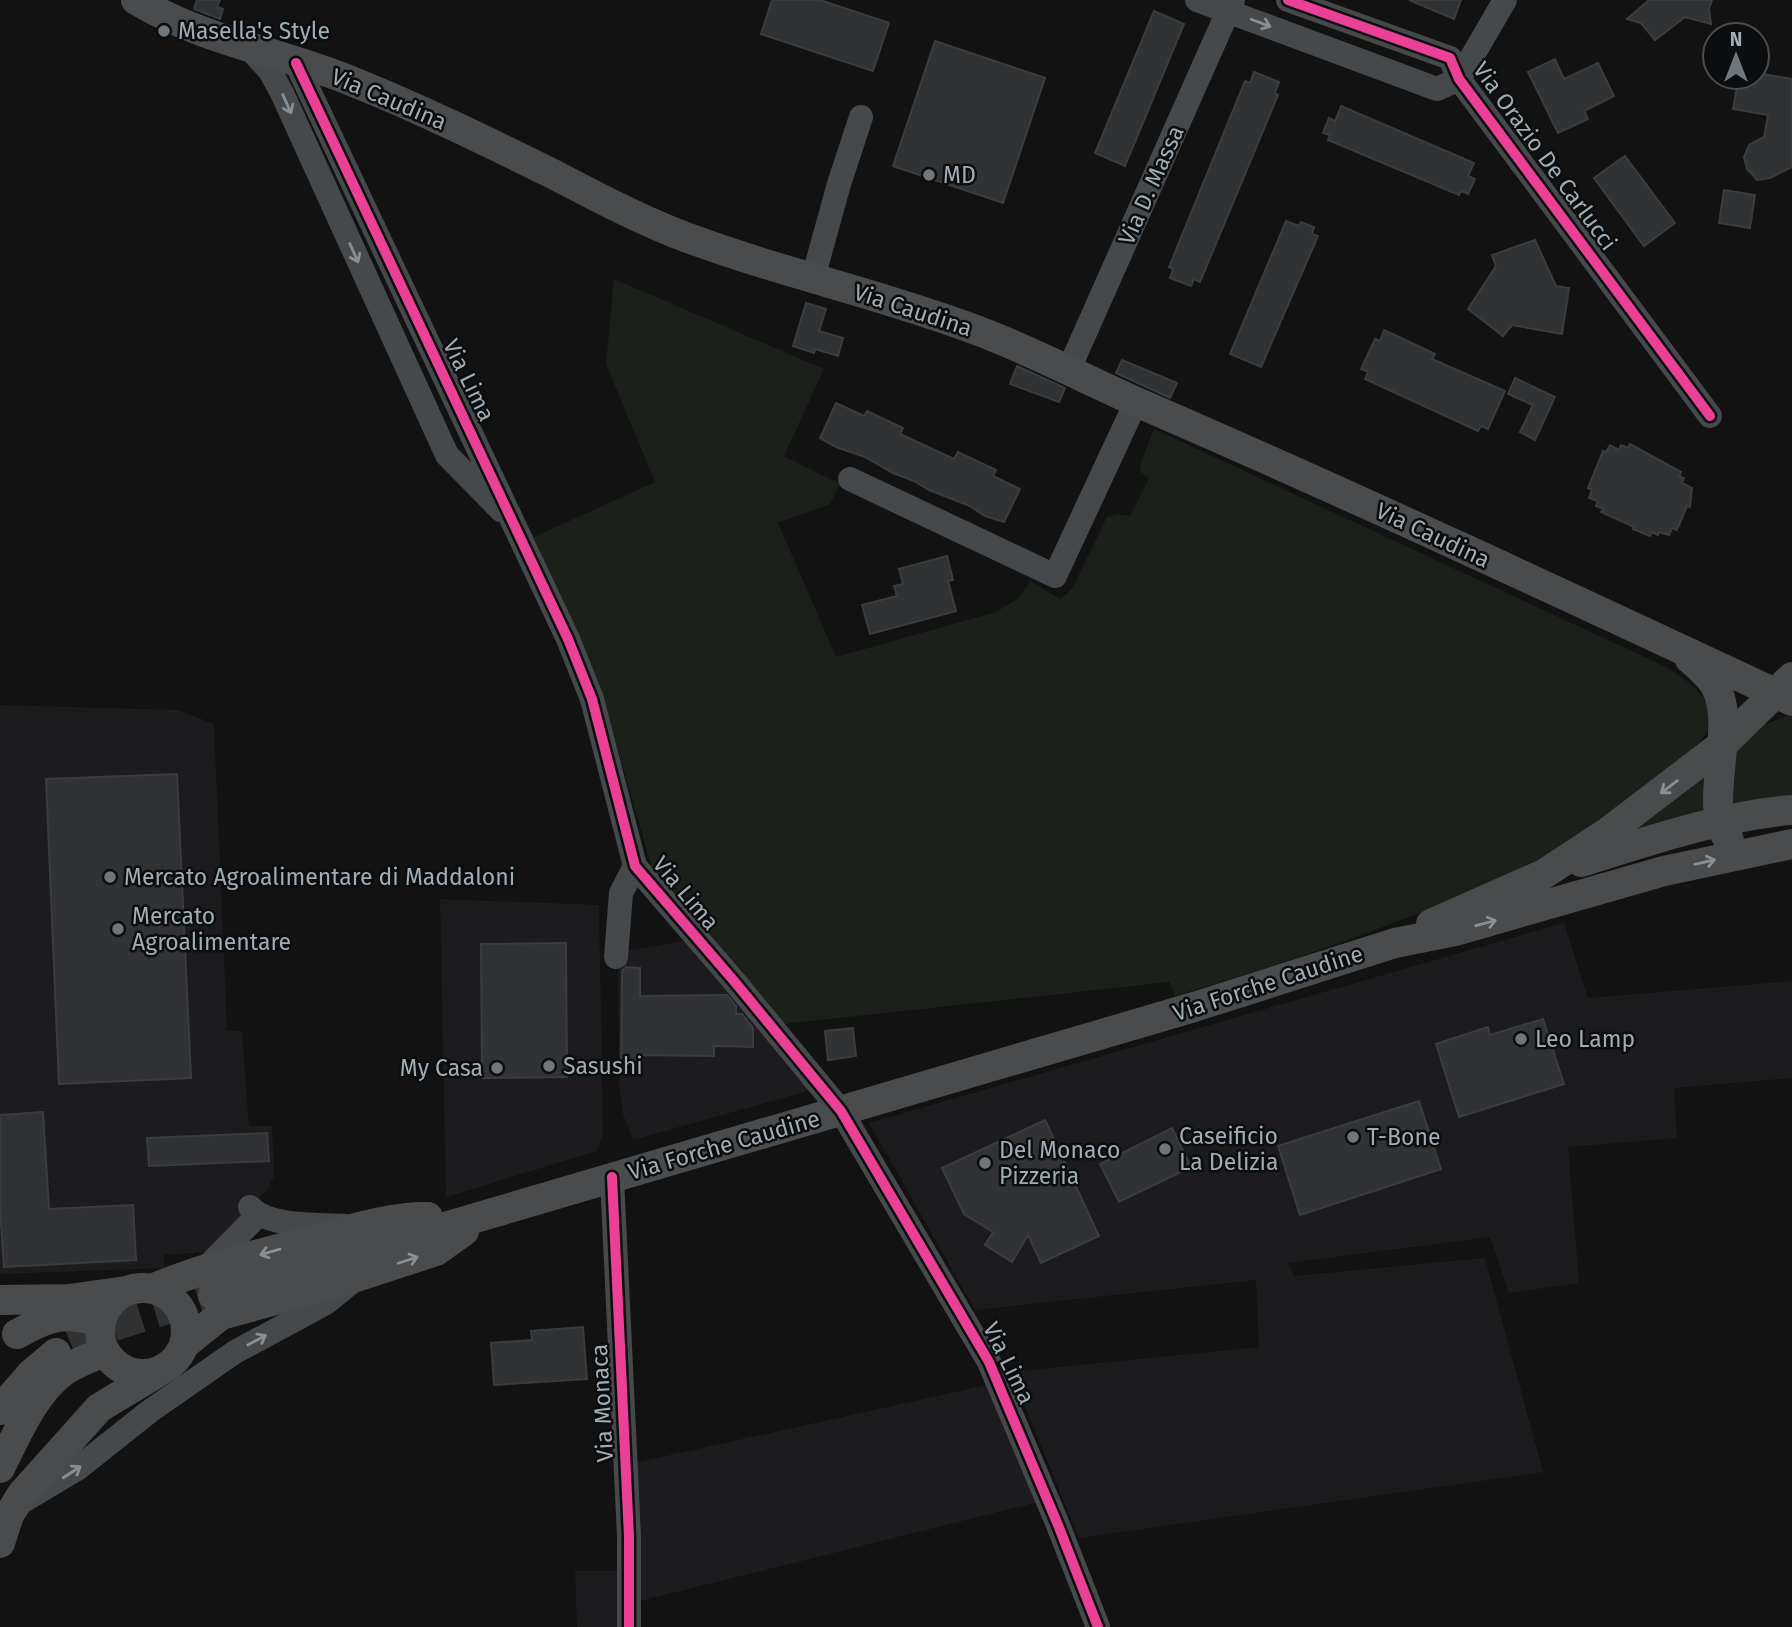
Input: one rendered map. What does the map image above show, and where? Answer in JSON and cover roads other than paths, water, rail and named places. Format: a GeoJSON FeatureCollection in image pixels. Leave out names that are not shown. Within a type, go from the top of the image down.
{"type":"FeatureCollection","features":[{"type":"Feature","properties":{"kind":"main road","name":"Via Caudina"},"geometry":{"type":"LineString","coordinates":[[145,1],[181,13],[249,48],[334,75],[449,124],[628,213],[737,256],[974,329],[1237,445],[1680,649],[1786,691]]}},
{"type":"Feature","properties":{"kind":"main road","name":"Via Caudina"},"geometry":{"type":"LineString","coordinates":[[1680,649],[1714,684],[1724,711],[1719,811],[1721,823]]}},
{"type":"Feature","properties":{"kind":"main road","name":"Via Forche Caudine"},"geometry":{"type":"LineString","coordinates":[[1395,943],[1451,913],[1544,874],[1608,832],[1722,745],[1786,691]]}},
{"type":"Feature","properties":{"kind":"main road"},"geometry":{"type":"LineString","coordinates":[[1544,874],[1630,847],[1721,823],[1792,810]]}},
{"type":"Feature","properties":{"kind":"main road"},"geometry":{"type":"LineString","coordinates":[[1721,823],[1732,844],[1746,852]]}},
{"type":"Feature","properties":{"kind":"main road","name":"Via Forche Caudine"},"geometry":{"type":"LineString","coordinates":[[209,1282],[340,1256],[481,1218],[612,1177],[1194,1007],[1395,943],[1455,931],[1618,883],[1746,852],[1792,844]]}},
{"type":"Feature","properties":{"kind":"main road"},"geometry":{"type":"LineString","coordinates":[[0,1300],[69,1299],[209,1282],[359,1227],[415,1216],[481,1218]]}},
{"type":"Feature","properties":{"kind":"main road"},"geometry":{"type":"LineString","coordinates":[[0,1543],[13,1506],[31,1482],[99,1408],[170,1366],[186,1343],[208,1323],[236,1310],[436,1251],[481,1218]]}},
{"type":"Feature","properties":{"kind":"main road"},"geometry":{"type":"LineString","coordinates":[[157,1373],[142,1375],[127,1371],[110,1358],[100,1338],[100,1323],[105,1309],[114,1298],[140,1289],[166,1294],[177,1303],[184,1315],[186,1343]]}},
{"type":"Feature","properties":{"kind":"main road"},"geometry":{"type":"LineString","coordinates":[[0,1300],[12,1306],[16,1312],[19,1326],[9,1341]]}},
{"type":"Feature","properties":{"kind":"main road"},"geometry":{"type":"LineString","coordinates":[[9,1341],[56,1316],[71,1315],[100,1323]]}},
{"type":"Feature","properties":{"kind":"main road"},"geometry":{"type":"LineString","coordinates":[[0,1410],[31,1374],[54,1354],[71,1344]]}},
{"type":"Feature","properties":{"kind":"main road"},"geometry":{"type":"LineString","coordinates":[[99,1408],[110,1358]]}},
{"type":"Feature","properties":{"kind":"main road"},"geometry":{"type":"LineString","coordinates":[[0,1468],[44,1390],[77,1363],[110,1358]]}},
{"type":"Feature","properties":{"kind":"street","name":"Via Orazio De Carlucci"},"geometry":{"type":"LineString","coordinates":[[1197,0],[1231,5],[1437,89],[1459,79],[1505,0]]}},
{"type":"Feature","properties":{"kind":"street","name":"Via Orazio De Carlucci"},"geometry":{"type":"LineString","coordinates":[[1288,0],[1450,58],[1459,79],[1710,416]]}},
{"type":"Feature","properties":{"kind":"street","name":"Via D. Massa"},"geometry":{"type":"LineString","coordinates":[[1069,369],[1231,5]]}},
{"type":"Feature","properties":{"kind":"street","name":"Via Lima"},"geometry":{"type":"LineString","coordinates":[[249,48],[270,71],[282,93],[447,455],[516,525]]}},
{"type":"Feature","properties":{"kind":"street","name":"Via Lima"},"geometry":{"type":"LineString","coordinates":[[296,62],[568,639],[592,699],[635,866],[841,1111],[989,1362],[1098,1627]]}},
{"type":"Feature","properties":{"kind":"street"},"geometry":{"type":"LineString","coordinates":[[318,108],[321,89],[334,75]]}},
{"type":"Feature","properties":{"kind":"street"},"geometry":{"type":"LineString","coordinates":[[813,278],[861,117]]}},
{"type":"Feature","properties":{"kind":"street"},"geometry":{"type":"LineString","coordinates":[[850,479],[1055,576],[1136,402]]}},
{"type":"Feature","properties":{"kind":"street","name":"Via Lima"},"geometry":{"type":"LineString","coordinates":[[617,957],[621,893],[635,866]]}},
{"type":"Feature","properties":{"kind":"street","name":"Via Monaca"},"geometry":{"type":"LineString","coordinates":[[612,1177],[629,1537],[629,1627]]}},
{"type":"Feature","properties":{"kind":"street"},"geometry":{"type":"LineString","coordinates":[[209,1282],[254,1211],[275,1221],[359,1227]]}},
{"type":"Feature","properties":{"kind":"street"},"geometry":{"type":"LineString","coordinates":[[13,1506],[78,1469],[150,1411],[235,1352],[326,1303],[358,1276]]}},
{"type":"Feature","properties":{"kind":"tunnel"},"geometry":{"type":"LineString","coordinates":[[71,1344],[117,1325],[213,1295]]}},
{"type":"Feature","properties":{"kind":"place","name":"Masella's Style"},"geometry":{"type":"Point","coordinates":[164,31]}},
{"type":"Feature","properties":{"kind":"place","name":"MD"},"geometry":{"type":"Point","coordinates":[929,175]}},
{"type":"Feature","properties":{"kind":"place","name":"Mercato Agroalimentare di Maddaloni"},"geometry":{"type":"Point","coordinates":[110,877]}},
{"type":"Feature","properties":{"kind":"place","name":"Mercato Agroalimentare"},"geometry":{"type":"Point","coordinates":[118,929]}},
{"type":"Feature","properties":{"kind":"place","name":"Leo Lamp"},"geometry":{"type":"Point","coordinates":[1521,1039]}},
{"type":"Feature","properties":{"kind":"place","name":"Sasushi"},"geometry":{"type":"Point","coordinates":[549,1066]}},
{"type":"Feature","properties":{"kind":"place","name":"My Casa"},"geometry":{"type":"Point","coordinates":[497,1068]}},
{"type":"Feature","properties":{"kind":"place","name":"T-Bone"},"geometry":{"type":"Point","coordinates":[1353,1137]}},
{"type":"Feature","properties":{"kind":"place","name":"Caseificio La Delizia"},"geometry":{"type":"Point","coordinates":[1165,1149]}},
{"type":"Feature","properties":{"kind":"place","name":"Del Monaco Pizzeria"},"geometry":{"type":"Point","coordinates":[985,1163]}}]}
